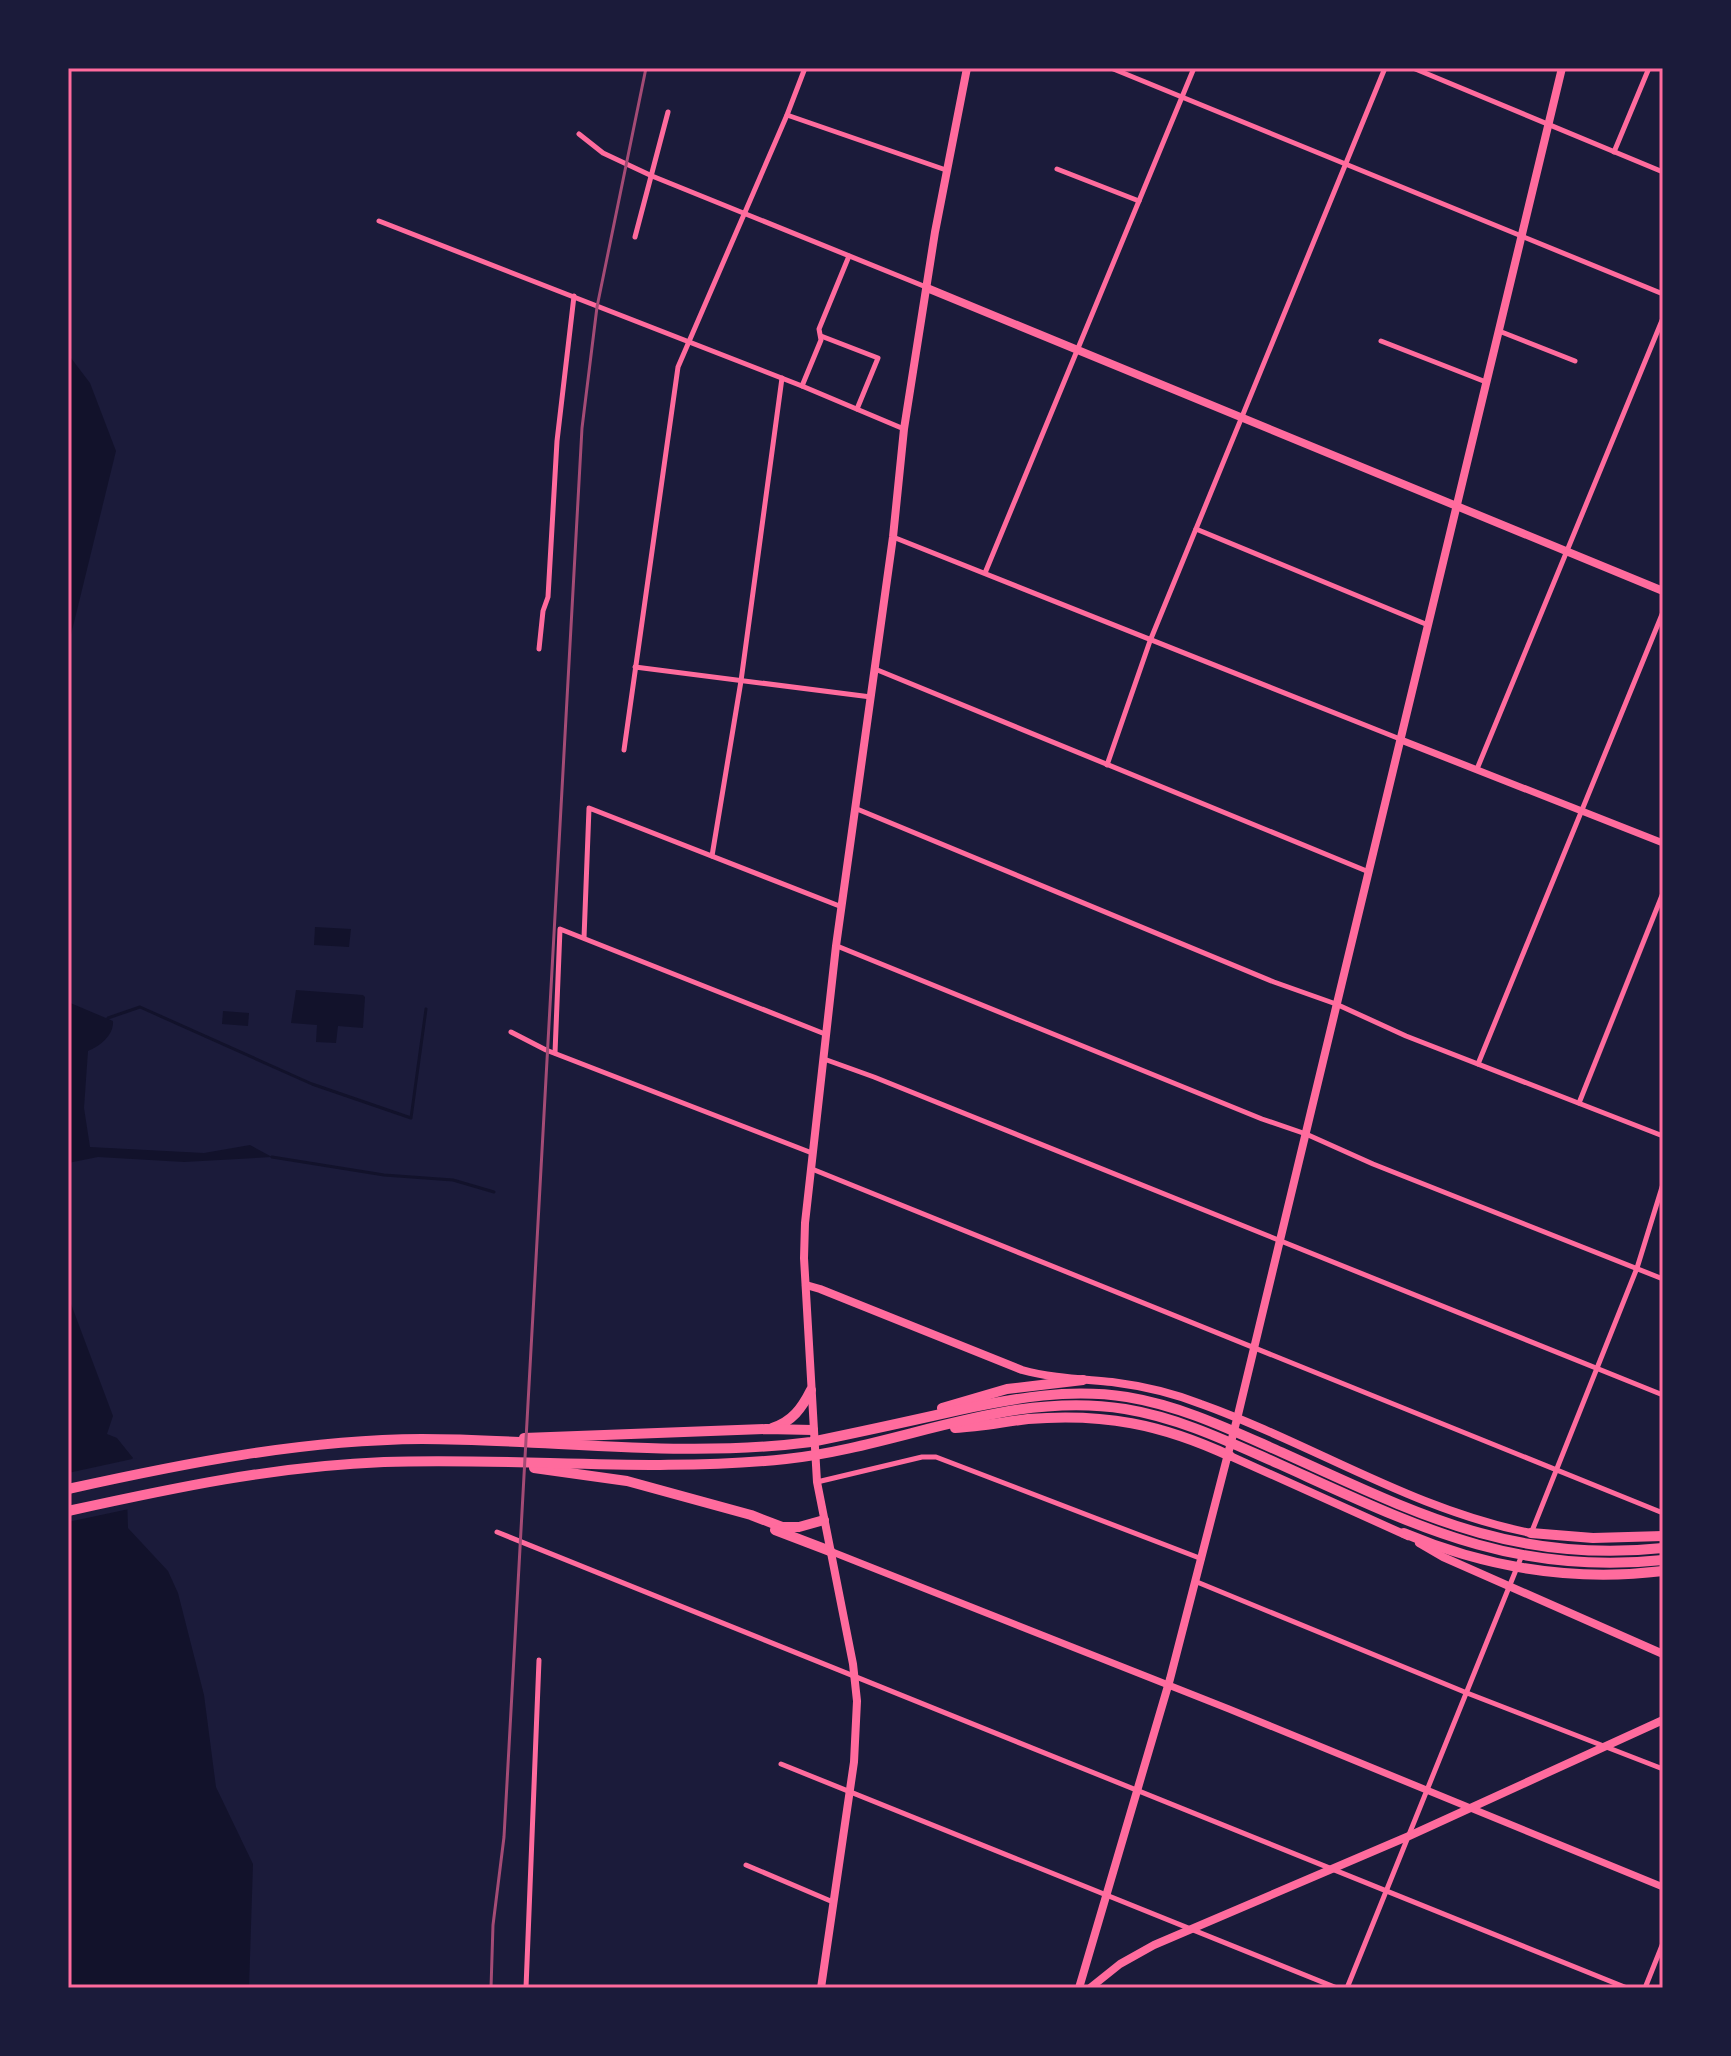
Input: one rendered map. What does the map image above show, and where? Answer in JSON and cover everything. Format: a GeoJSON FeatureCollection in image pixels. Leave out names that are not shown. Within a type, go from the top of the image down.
{"type":"FeatureCollection","features":[{"type":"Feature","properties":{"kind":"highway"},"geometry":{"type":"LineString","coordinates":[[910,1419],[1007,1389],[1083,1380]]}},
{"type":"Feature","properties":{"kind":"highway"},"geometry":{"type":"LineString","coordinates":[[766,1429],[793,1417],[811,1390]]}},
{"type":"Feature","properties":{"kind":"highway"},"geometry":{"type":"LineString","coordinates":[[552,1440],[682,1449],[785,1445],[828,1439],[1009,1398],[1095,1394],[1130,1398],[1196,1416],[1416,1513],[1481,1535],[1565,1550],[1616,1552],[1663,1548]]}},
{"type":"Feature","properties":{"kind":"highway"},"geometry":{"type":"LineString","coordinates":[[68,1511],[247,1475],[330,1465],[419,1461],[551,1466],[799,1458],[996,1413],[1038,1406],[1089,1405],[1155,1415],[1204,1431],[1399,1518],[1472,1545],[1521,1556],[1573,1562],[1663,1560]]}},
{"type":"Feature","properties":{"kind":"highway"},"geometry":{"type":"LineString","coordinates":[[925,1430],[1054,1417],[1098,1417],[1138,1422],[1230,1453]]}},
{"type":"Feature","properties":{"kind":"highway"},"geometry":{"type":"LineString","coordinates":[[68,1489],[230,1455],[309,1445],[388,1440],[552,1440],[766,1429],[813,1430]]}},
{"type":"Feature","properties":{"kind":"highway"},"geometry":{"type":"LineString","coordinates":[[551,1466],[616,1478],[786,1528],[824,1520]]}},
{"type":"Feature","properties":{"kind":"highway"},"geometry":{"type":"LineString","coordinates":[[722,1507],[830,1551]]}},
{"type":"Feature","properties":{"kind":"highway"},"geometry":{"type":"LineString","coordinates":[[1404,1533],[1465,1556],[1586,1575],[1663,1571]]}},
{"type":"Feature","properties":{"kind":"highway"},"geometry":{"type":"LineString","coordinates":[[1530,1536],[1663,1536]]}},
{"type":"Feature","properties":{"kind":"main road"},"geometry":{"type":"LineString","coordinates":[[821,1988],[857,1723],[855,1677],[817,1482],[804,1235],[825,1034],[893,537],[904,429],[946,170],[967,68]]}},
{"type":"Feature","properties":{"kind":"main road"},"geometry":{"type":"LineString","coordinates":[[1079,1988],[1168,1686],[1230,1453],[1562,68]]}},
{"type":"Feature","properties":{"kind":"main road"},"geometry":{"type":"LineString","coordinates":[[927,288],[1663,591]]}},
{"type":"Feature","properties":{"kind":"main road"},"geometry":{"type":"LineString","coordinates":[[806,1285],[1013,1367],[1047,1376],[1159,1391],[1200,1403],[1236,1422],[1435,1506],[1530,1536]]}},
{"type":"Feature","properties":{"kind":"main road"},"geometry":{"type":"LineString","coordinates":[[1230,1453],[1404,1533],[1443,1557],[1663,1654]]}},
{"type":"Feature","properties":{"kind":"main road"},"geometry":{"type":"LineString","coordinates":[[1090,1988],[1130,1958],[1191,1929],[1409,1836],[1663,1720]]}},
{"type":"Feature","properties":{"kind":"street"},"geometry":{"type":"LineString","coordinates":[[624,750],[678,367],[805,68]]}},
{"type":"Feature","properties":{"kind":"street"},"geometry":{"type":"LineString","coordinates":[[1111,68],[1663,294]]}},
{"type":"Feature","properties":{"kind":"street"},"geometry":{"type":"LineString","coordinates":[[985,573],[1194,68]]}},
{"type":"Feature","properties":{"kind":"street"},"geometry":{"type":"LineString","coordinates":[[1107,765],[1150,641],[1385,68]]}},
{"type":"Feature","properties":{"kind":"street"},"geometry":{"type":"LineString","coordinates":[[1413,68],[1663,172]]}},
{"type":"Feature","properties":{"kind":"street"},"geometry":{"type":"LineString","coordinates":[[1614,152],[1649,68]]}},
{"type":"Feature","properties":{"kind":"street"},"geometry":{"type":"LineString","coordinates":[[635,237],[668,112]]}},
{"type":"Feature","properties":{"kind":"street"},"geometry":{"type":"LineString","coordinates":[[787,115],[946,170]]}},
{"type":"Feature","properties":{"kind":"street"},"geometry":{"type":"LineString","coordinates":[[579,134],[603,153],[652,176],[927,288]]}},
{"type":"Feature","properties":{"kind":"street"},"geometry":{"type":"LineString","coordinates":[[1057,169],[1139,201]]}},
{"type":"Feature","properties":{"kind":"street"},"geometry":{"type":"LineString","coordinates":[[379,221],[782,378],[904,429]]}},
{"type":"Feature","properties":{"kind":"street"},"geometry":{"type":"LineString","coordinates":[[802,386],[820,336],[819,329],[849,256]]}},
{"type":"Feature","properties":{"kind":"street"},"geometry":{"type":"LineString","coordinates":[[539,649],[543,611],[548,597],[557,441],[574,296]]}},
{"type":"Feature","properties":{"kind":"street"},"geometry":{"type":"LineString","coordinates":[[1477,769],[1663,318]]}},
{"type":"Feature","properties":{"kind":"street"},"geometry":{"type":"LineString","coordinates":[[1499,331],[1575,361]]}},
{"type":"Feature","properties":{"kind":"street"},"geometry":{"type":"LineString","coordinates":[[820,336],[878,358],[857,409]]}},
{"type":"Feature","properties":{"kind":"street"},"geometry":{"type":"LineString","coordinates":[[1381,341],[1486,383]]}},
{"type":"Feature","properties":{"kind":"street"},"geometry":{"type":"LineString","coordinates":[[712,856],[741,681],[782,378]]}},
{"type":"Feature","properties":{"kind":"street"},"geometry":{"type":"LineString","coordinates":[[1196,529],[1429,626]]}},
{"type":"Feature","properties":{"kind":"street"},"geometry":{"type":"LineString","coordinates":[[893,537],[1383,735],[1663,843]]}},
{"type":"Feature","properties":{"kind":"street"},"geometry":{"type":"LineString","coordinates":[[1478,1064],[1663,612]]}},
{"type":"Feature","properties":{"kind":"street"},"geometry":{"type":"LineString","coordinates":[[635,667],[872,697]]}},
{"type":"Feature","properties":{"kind":"street"},"geometry":{"type":"LineString","coordinates":[[875,669],[1370,873]]}},
{"type":"Feature","properties":{"kind":"street"},"geometry":{"type":"LineString","coordinates":[[584,938],[589,808],[843,907]]}},
{"type":"Feature","properties":{"kind":"street"},"geometry":{"type":"LineString","coordinates":[[857,809],[1274,982],[1663,1136]]}},
{"type":"Feature","properties":{"kind":"street"},"geometry":{"type":"LineString","coordinates":[[1579,1103],[1663,893]]}},
{"type":"Feature","properties":{"kind":"street"},"geometry":{"type":"LineString","coordinates":[[555,1053],[560,929],[825,1034]]}},
{"type":"Feature","properties":{"kind":"street"},"geometry":{"type":"LineString","coordinates":[[836,946],[1663,1279]]}},
{"type":"Feature","properties":{"kind":"street"},"geometry":{"type":"LineString","coordinates":[[511,1032],[555,1053],[813,1153]]}},
{"type":"Feature","properties":{"kind":"street"},"geometry":{"type":"LineString","coordinates":[[824,1059],[1663,1395]]}},
{"type":"Feature","properties":{"kind":"street"},"geometry":{"type":"LineString","coordinates":[[811,1169],[1663,1513]]}},
{"type":"Feature","properties":{"kind":"street"},"geometry":{"type":"LineString","coordinates":[[1347,1988],[1558,1470],[1637,1268],[1663,1184]]}},
{"type":"Feature","properties":{"kind":"street"},"geometry":{"type":"LineString","coordinates":[[817,1482],[922,1457],[939,1458],[1202,1559]]}},
{"type":"Feature","properties":{"kind":"street"},"geometry":{"type":"LineString","coordinates":[[497,1532],[1627,1988]]}},
{"type":"Feature","properties":{"kind":"street"},"geometry":{"type":"LineString","coordinates":[[830,1551],[1663,1887]]}},
{"type":"Feature","properties":{"kind":"street"},"geometry":{"type":"LineString","coordinates":[[1197,1582],[1467,1693],[1663,1769]]}},
{"type":"Feature","properties":{"kind":"street"},"geometry":{"type":"LineString","coordinates":[[526,1988],[539,1660]]}},
{"type":"Feature","properties":{"kind":"street"},"geometry":{"type":"LineString","coordinates":[[781,1764],[1337,1988]]}},
{"type":"Feature","properties":{"kind":"street"},"geometry":{"type":"LineString","coordinates":[[746,1865],[834,1902]]}},
{"type":"Feature","properties":{"kind":"street"},"geometry":{"type":"LineString","coordinates":[[1645,1988],[1663,1943]]}},
{"type":"Feature","properties":{"kind":"shaded area"},"geometry":{"type":"Polygon","coordinates":[[[68,354],[90,383],[116,451],[68,647],[68,354]]]}},
{"type":"Feature","properties":{"kind":"shaded area"},"geometry":{"type":"Polygon","coordinates":[[[315,927],[351,929],[349,947],[314,945],[315,927]]]}},
{"type":"Feature","properties":{"kind":"shaded area"},"geometry":{"type":"Polygon","coordinates":[[[296,990],[363,995],[363,1028],[338,1026],[336,1043],[316,1042],[317,1025],[291,1023],[296,990]]]}},
{"type":"Feature","properties":{"kind":"shaded area"},"geometry":{"type":"Polygon","coordinates":[[[68,1002],[113,1021],[105,1039],[88,1051],[84,1108],[90,1147],[204,1153],[250,1145],[272,1157],[184,1162],[98,1157],[68,1163],[68,1002]]]}},
{"type":"Feature","properties":{"kind":"shaded area"},"geometry":{"type":"Polygon","coordinates":[[[223,1011],[249,1013],[248,1026],[222,1024],[223,1011]]]}},
{"type":"Feature","properties":{"kind":"shaded area"},"geometry":{"type":"Polygon","coordinates":[[[68,1296],[113,1416],[107,1434],[117,1438],[133,1458],[126,1465],[128,1528],[168,1571],[178,1593],[204,1695],[216,1787],[253,1864],[249,1988],[68,1988],[68,1296]]]}},
{"type":"Feature","properties":{"kind":"pier"},"geometry":{"type":"Polygon","coordinates":[[[137,1458],[130,1467],[129,1509],[68,1522],[68,1473],[137,1458]]]}},
{"type":"Feature","properties":{"kind":"waterway"},"geometry":{"type":"LineString","coordinates":[[108,1018],[140,1007],[312,1084],[411,1118],[426,1009]]}},
{"type":"Feature","properties":{"kind":"waterway"},"geometry":{"type":"LineString","coordinates":[[272,1157],[384,1175],[453,1180],[494,1192]]}},
{"type":"Feature","properties":{"kind":"railway"},"geometry":{"type":"LineString","coordinates":[[491,1988],[493,1925],[504,1837],[582,428],[597,307],[646,68]]}}]}
